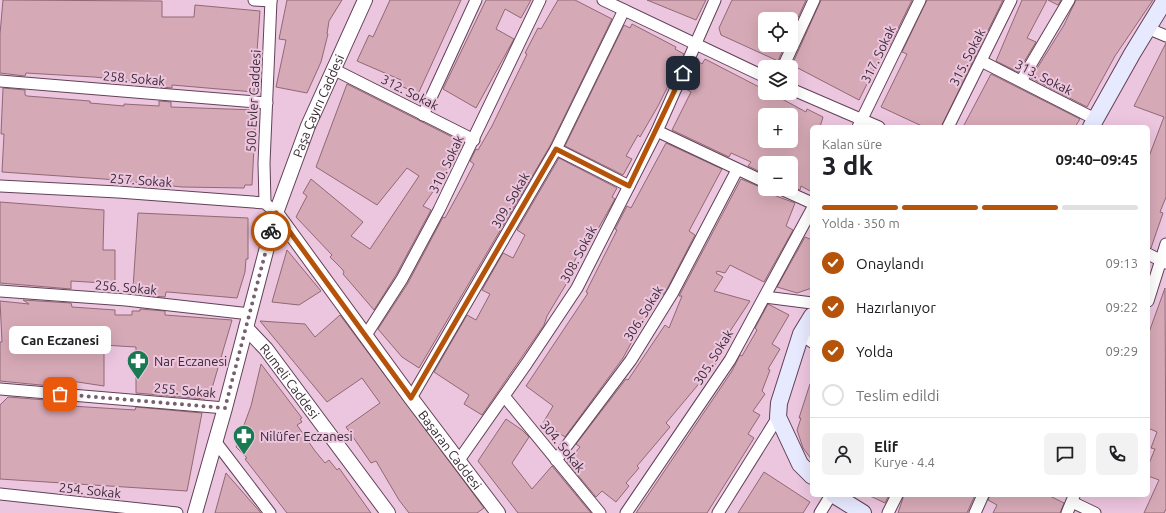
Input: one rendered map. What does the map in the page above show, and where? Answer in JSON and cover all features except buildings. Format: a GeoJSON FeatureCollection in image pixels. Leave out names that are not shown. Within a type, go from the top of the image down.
{"type":"FeatureCollection","features":[{"type":"Feature","properties":{"kind":"main road"},"geometry":{"type":"LineString","coordinates":[[1093,123],[1165,0]]}},
{"type":"Feature","properties":{"kind":"main road"},"geometry":{"type":"LineString","coordinates":[[810,323],[806,338],[779,403],[778,417],[800,464],[810,474]]}},
{"type":"Feature","properties":{"kind":"main road"},"geometry":{"type":"LineString","coordinates":[[836,497],[863,513]]}},
{"type":"Feature","properties":{"kind":"street"},"geometry":{"type":"LineString","coordinates":[[254,0],[271,1]]}},
{"type":"Feature","properties":{"kind":"street","name":"Paşa Çayırı Caddesi"},"geometry":{"type":"LineString","coordinates":[[195,513],[250,314],[270,208],[365,0]]}},
{"type":"Feature","properties":{"kind":"street"},"geometry":{"type":"LineString","coordinates":[[423,114],[476,0]]}},
{"type":"Feature","properties":{"kind":"street","name":"310. Sokak"},"geometry":{"type":"LineString","coordinates":[[366,335],[402,279],[474,140],[540,0]]}},
{"type":"Feature","properties":{"kind":"street"},"geometry":{"type":"LineString","coordinates":[[603,0],[758,74]]}},
{"type":"Feature","properties":{"kind":"street","name":"308. Sokak"},"geometry":{"type":"LineString","coordinates":[[459,460],[577,288],[657,131],[715,0]]}},
{"type":"Feature","properties":{"kind":"street"},"geometry":{"type":"LineString","coordinates":[[786,60],[814,0]]}},
{"type":"Feature","properties":{"kind":"street","name":"317. Sokak"},"geometry":{"type":"LineString","coordinates":[[860,123],[920,0]]}},
{"type":"Feature","properties":{"kind":"street","name":"315. Sokak"},"geometry":{"type":"LineString","coordinates":[[949,125],[1011,0]]}},
{"type":"Feature","properties":{"kind":"street"},"geometry":{"type":"LineString","coordinates":[[1021,81],[1069,0]]}},
{"type":"Feature","properties":{"kind":"street","name":"500 Evler Caddesi"},"geometry":{"type":"LineString","coordinates":[[270,208],[264,162],[271,1]]}},
{"type":"Feature","properties":{"kind":"street","name":"309. Sokak"},"geometry":{"type":"LineString","coordinates":[[411,398],[556,149],[624,10]]}},
{"type":"Feature","properties":{"kind":"street"},"geometry":{"type":"LineString","coordinates":[[1148,28],[1166,36]]}},
{"type":"Feature","properties":{"kind":"street","name":"313. Sokak"},"geometry":{"type":"LineString","coordinates":[[981,61],[1021,81],[1093,123]]}},
{"type":"Feature","properties":{"kind":"street","name":"312. Sokak"},"geometry":{"type":"LineString","coordinates":[[333,68],[474,140]]}},
{"type":"Feature","properties":{"kind":"street","name":"258. Sokak"},"geometry":{"type":"LineString","coordinates":[[0,81],[267,103]]}},
{"type":"Feature","properties":{"kind":"street"},"geometry":{"type":"LineString","coordinates":[[798,92],[860,123]]}},
{"type":"Feature","properties":{"kind":"street"},"geometry":{"type":"LineString","coordinates":[[657,131],[758,179]]}},
{"type":"Feature","properties":{"kind":"street"},"geometry":{"type":"LineString","coordinates":[[556,149],[629,186]]}},
{"type":"Feature","properties":{"kind":"street","name":"306. Sokak"},"geometry":{"type":"LineString","coordinates":[[556,460],[631,360],[673,292],[737,170]]}},
{"type":"Feature","properties":{"kind":"street","name":"257. Sokak"},"geometry":{"type":"LineString","coordinates":[[0,186],[118,192],[270,208]]}},
{"type":"Feature","properties":{"kind":"street"},"geometry":{"type":"LineString","coordinates":[[796,196],[810,202]]}},
{"type":"Feature","properties":{"kind":"street","name":"Başaran Caddesi"},"geometry":{"type":"LineString","coordinates":[[270,208],[498,513]]}},
{"type":"Feature","properties":{"kind":"street","name":"305. Sokak"},"geometry":{"type":"LineString","coordinates":[[626,513],[730,360],[810,213]]}},
{"type":"Feature","properties":{"kind":"street"},"geometry":{"type":"LineString","coordinates":[[1150,296],[1163,262],[1166,244]]}},
{"type":"Feature","properties":{"kind":"street"},"geometry":{"type":"LineString","coordinates":[[1150,255],[1163,262]]}},
{"type":"Feature","properties":{"kind":"street","name":"256. Sokak"},"geometry":{"type":"LineString","coordinates":[[0,291],[126,300],[250,314]]}},
{"type":"Feature","properties":{"kind":"street"},"geometry":{"type":"LineString","coordinates":[[765,297],[810,303]]}},
{"type":"Feature","properties":{"kind":"street","name":"Rumeli Caddesi"},"geometry":{"type":"LineString","coordinates":[[246,328],[266,349],[388,513]]}},
{"type":"Feature","properties":{"kind":"street","name":"255. Sokak"},"geometry":{"type":"LineString","coordinates":[[0,389],[225,408]]}},
{"type":"Feature","properties":{"kind":"street","name":"304. Sokak"},"geometry":{"type":"LineString","coordinates":[[504,396],[600,513]]}},
{"type":"Feature","properties":{"kind":"street"},"geometry":{"type":"LineString","coordinates":[[718,513],[778,417]]}},
{"type":"Feature","properties":{"kind":"street"},"geometry":{"type":"LineString","coordinates":[[215,441],[270,513]]}},
{"type":"Feature","properties":{"kind":"street","name":"254. Sokak"},"geometry":{"type":"LineString","coordinates":[[0,494],[177,513]]}},
{"type":"Feature","properties":{"kind":"street"},"geometry":{"type":"LineString","coordinates":[[820,513],[832,497]]}},
{"type":"Feature","properties":{"kind":"street"},"geometry":{"type":"LineString","coordinates":[[888,513],[896,497]]}},
{"type":"Feature","properties":{"kind":"street"},"geometry":{"type":"LineString","coordinates":[[974,513],[982,497]]}},
{"type":"Feature","properties":{"kind":"street"},"geometry":{"type":"LineString","coordinates":[[1067,513],[1073,498],[1095,513]]}},
{"type":"Feature","properties":{"kind":"way so far"},"geometry":{"type":"LineString","coordinates":[[60,394],[225,408],[271,231]]}},
{"type":"Feature","properties":{"kind":"place","name":"Nar Eczanesi"},"geometry":{"type":"Point","coordinates":[138,380]}},
{"type":"Feature","properties":{"kind":"place","name":"Can Eczanesi"},"geometry":{"type":"Point","coordinates":[60,394]}},
{"type":"Feature","properties":{"kind":"place","name":"Nilüfer Eczanesi"},"geometry":{"type":"Point","coordinates":[244,456]}},
{"type":"Feature","properties":{"kind":"route"},"geometry":{"type":"LineString","coordinates":[[271,231],[276,213],[411,398],[556,149],[629,186],[657,131],[683,73]]}}]}
